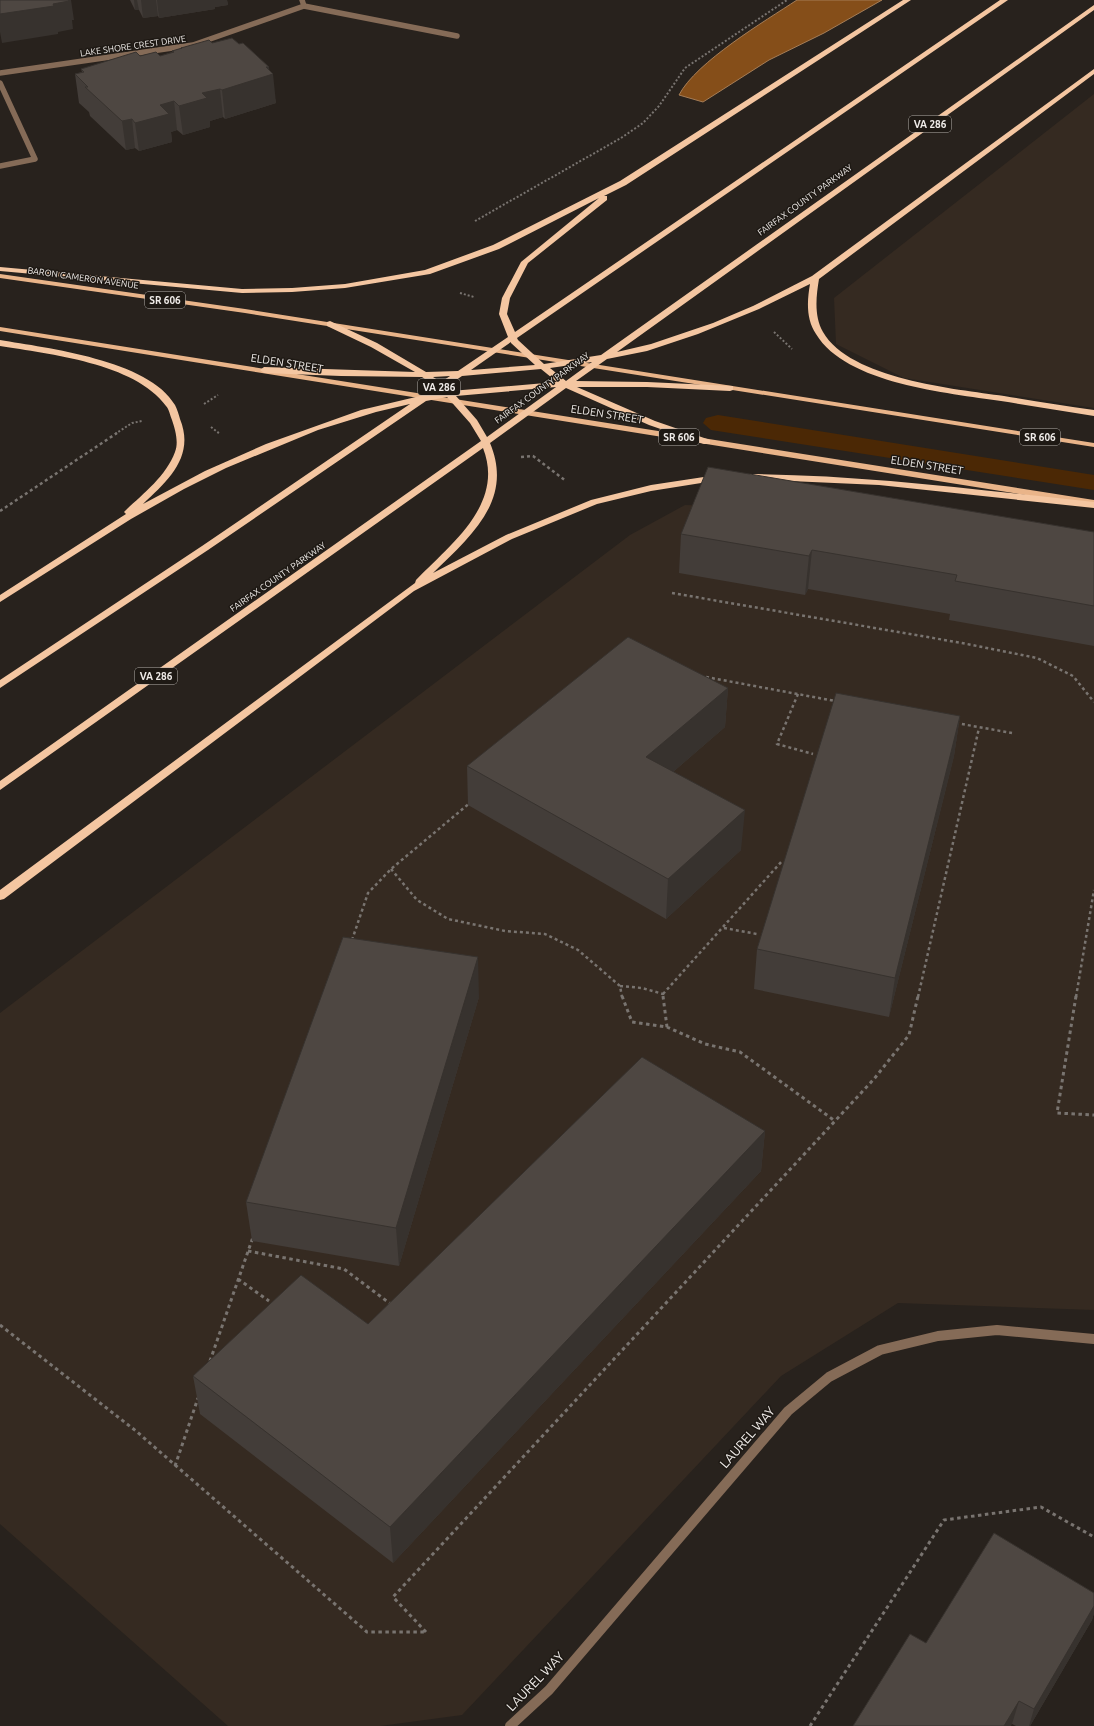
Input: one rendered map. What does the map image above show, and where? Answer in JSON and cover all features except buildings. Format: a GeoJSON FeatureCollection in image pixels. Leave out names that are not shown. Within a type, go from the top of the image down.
{"type":"FeatureCollection","features":[{"type":"Feature","properties":{"kind":"highway"},"geometry":{"type":"LineString","coordinates":[[0,269],[242,291],[292,290],[359,284],[427,272],[496,247],[623,182],[908,0]]}},
{"type":"Feature","properties":{"kind":"highway","name":"VA 286"},"geometry":{"type":"LineString","coordinates":[[0,685],[204,548],[1005,0]]}},
{"type":"Feature","properties":{"kind":"highway","name":"FAIRFAX COUNTY PARKWAY"},"geometry":{"type":"LineString","coordinates":[[0,786],[312,566],[1094,7]]}},
{"type":"Feature","properties":{"kind":"highway"},"geometry":{"type":"LineString","coordinates":[[264,370],[338,374],[422,374],[473,373],[542,367],[607,357],[653,346],[700,332],[778,298],[814,278],[1094,71]]}},
{"type":"Feature","properties":{"kind":"highway"},"geometry":{"type":"LineString","coordinates":[[623,182],[526,262],[512,284],[506,298],[503,314],[514,341],[530,357],[566,385],[652,423],[707,442]]}},
{"type":"Feature","properties":{"kind":"highway"},"geometry":{"type":"LineString","coordinates":[[814,278],[810,306],[815,322],[825,340],[840,354],[866,369],[929,387],[1094,413]]}},
{"type":"Feature","properties":{"kind":"highway"},"geometry":{"type":"LineString","coordinates":[[0,896],[411,589],[458,542],[477,518],[488,498],[495,476],[493,459],[482,434],[471,416],[448,394],[422,374],[375,345],[330,324]]}},
{"type":"Feature","properties":{"kind":"highway"},"geometry":{"type":"LineString","coordinates":[[0,343],[89,359],[124,371],[146,382],[164,398],[178,416],[180,451],[168,471],[151,491],[117,523]]}},
{"type":"Feature","properties":{"kind":"highway"},"geometry":{"type":"LineString","coordinates":[[0,599],[117,523],[206,474],[286,438],[397,403],[448,394],[566,385],[649,383],[730,388]]}},
{"type":"Feature","properties":{"kind":"highway"},"geometry":{"type":"LineString","coordinates":[[741,477],[784,476],[888,483],[1094,504]]}},
{"type":"Feature","properties":{"kind":"highway"},"geometry":{"type":"LineString","coordinates":[[411,589],[509,537],[594,502],[651,488],[726,477]]}},
{"type":"Feature","properties":{"kind":"main road","name":"BARON CAMERON AVENUE"},"geometry":{"type":"LineString","coordinates":[[0,276],[330,324]]}},
{"type":"Feature","properties":{"kind":"main road","name":"SR 606"},"geometry":{"type":"LineString","coordinates":[[330,324],[1094,446]]}},
{"type":"Feature","properties":{"kind":"main road","name":"ELDEN STREET"},"geometry":{"type":"LineString","coordinates":[[0,329],[235,365],[456,402],[1094,504]]}},
{"type":"Feature","properties":{"kind":"street"},"geometry":{"type":"LineString","coordinates":[[302,0],[304,6],[456,36]]}},
{"type":"Feature","properties":{"kind":"street","name":"LAKE SHORE CREST DRIVE"},"geometry":{"type":"LineString","coordinates":[[0,73],[193,45],[304,6]]}},
{"type":"Feature","properties":{"kind":"street"},"geometry":{"type":"LineString","coordinates":[[0,83],[35,159],[0,166]]}},
{"type":"Feature","properties":{"kind":"street","name":"LAUREL WAY"},"geometry":{"type":"LineString","coordinates":[[510,1726],[549,1690],[788,1411],[830,1377],[880,1350],[938,1336],[998,1330],[1094,1340]]}},
{"type":"Feature","properties":{"kind":"path"},"geometry":{"type":"LineString","coordinates":[[459,293],[480,298]]}},
{"type":"Feature","properties":{"kind":"path"},"geometry":{"type":"LineString","coordinates":[[772,330],[794,352]]}},
{"type":"Feature","properties":{"kind":"path"},"geometry":{"type":"LineString","coordinates":[[520,457],[533,456],[567,482]]}},
{"type":"Feature","properties":{"kind":"path"},"geometry":{"type":"LineString","coordinates":[[672,592],[962,643],[1037,658],[1072,676],[1094,702]]}},
{"type":"Feature","properties":{"kind":"path"},"geometry":{"type":"LineString","coordinates":[[705,677],[843,702]]}},
{"type":"Feature","properties":{"kind":"path"},"geometry":{"type":"LineString","coordinates":[[798,694],[776,744],[813,754]]}},
{"type":"Feature","properties":{"kind":"path"},"geometry":{"type":"LineString","coordinates":[[949,722],[1012,733]]}},
{"type":"Feature","properties":{"kind":"path"},"geometry":{"type":"LineString","coordinates":[[0,1325],[136,1431],[367,1632],[426,1632],[393,1597],[874,1080],[909,1034],[979,728]]}},
{"type":"Feature","properties":{"kind":"path"},"geometry":{"type":"LineString","coordinates":[[350,945],[368,893],[391,869],[476,797]]}},
{"type":"Feature","properties":{"kind":"path"},"geometry":{"type":"LineString","coordinates":[[667,1027],[663,994],[782,861]]}},
{"type":"Feature","properties":{"kind":"path"},"geometry":{"type":"LineString","coordinates":[[391,869],[417,900],[448,919],[505,931],[545,934],[578,950],[620,986],[642,988],[663,994]]}},
{"type":"Feature","properties":{"kind":"path"},"geometry":{"type":"LineString","coordinates":[[1094,890],[1057,1113],[1094,1115]]}},
{"type":"Feature","properties":{"kind":"path"},"geometry":{"type":"LineString","coordinates":[[723,928],[757,934]]}},
{"type":"Feature","properties":{"kind":"path"},"geometry":{"type":"LineString","coordinates":[[620,986],[622,998],[632,1022],[667,1027],[705,1044],[740,1052],[789,1086],[835,1121]]}},
{"type":"Feature","properties":{"kind":"path"},"geometry":{"type":"LineString","coordinates":[[208,1369],[255,1229]]}},
{"type":"Feature","properties":{"kind":"path"},"geometry":{"type":"LineString","coordinates":[[248,1251],[344,1269],[397,1308]]}},
{"type":"Feature","properties":{"kind":"path"},"geometry":{"type":"LineString","coordinates":[[238,1279],[269,1301]]}},
{"type":"Feature","properties":{"kind":"path"},"geometry":{"type":"LineString","coordinates":[[175,1466],[200,1391]]}},
{"type":"Feature","properties":{"kind":"path"},"geometry":{"type":"LineString","coordinates":[[810,1726],[944,1520],[1041,1507],[1094,1537]]}},
{"type":"Feature","properties":{"kind":"shaded area"},"geometry":{"type":"Polygon","coordinates":[[[797,0],[882,0],[824,33],[769,60],[703,102],[679,95],[700,69],[715,56],[797,0]]]}},
{"type":"Feature","properties":{"kind":"shaded area"},"geometry":{"type":"Polygon","coordinates":[[[1094,94],[1094,408],[904,378],[836,344],[834,298],[1094,94]]]}},
{"type":"Feature","properties":{"kind":"shaded area"},"geometry":{"type":"Polygon","coordinates":[[[718,415],[1094,475],[1094,490],[711,430],[703,423],[706,418],[718,415]]]}},
{"type":"Feature","properties":{"kind":"shaded area"},"geometry":{"type":"Polygon","coordinates":[[[685,505],[825,509],[1094,555],[1094,1310],[898,1303],[781,1376],[462,1715],[380,1726],[228,1726],[0,1524],[0,1013],[630,535],[685,505]]]}}]}
